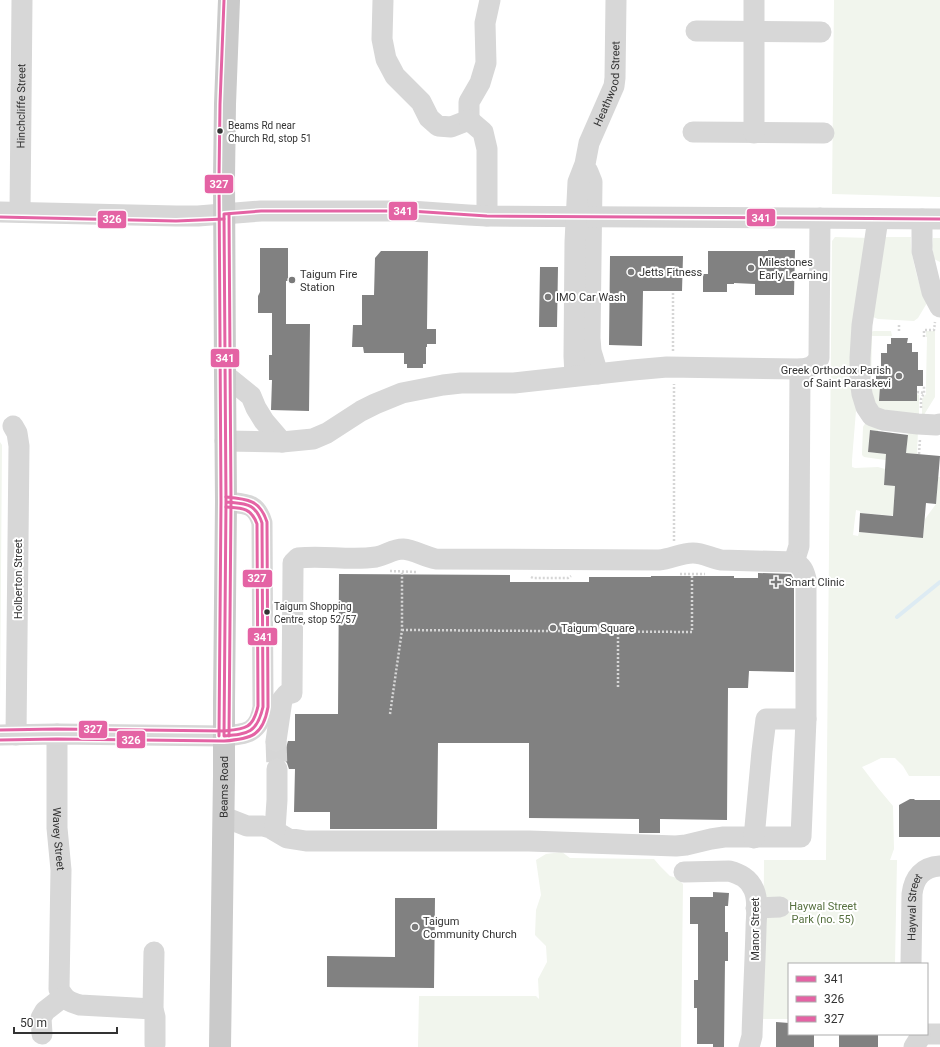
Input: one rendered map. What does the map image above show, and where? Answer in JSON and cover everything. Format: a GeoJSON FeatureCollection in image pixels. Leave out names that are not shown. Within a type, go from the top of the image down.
{"type":"FeatureCollection","features":[{"type":"Feature","properties":{"kind":"main road","name":"Beams Road"},"geometry":{"type":"LineString","coordinates":[[220,1047],[224,817],[226,502],[224,214],[225,104],[229,0]]}},
{"type":"Feature","properties":{"kind":"street","name":"Hinchcliffe Street"},"geometry":{"type":"LineString","coordinates":[[10,212],[22,0]]}},
{"type":"Feature","properties":{"kind":"street"},"geometry":{"type":"LineString","coordinates":[[383,0],[382,39],[386,59],[395,76],[421,102],[429,118],[438,126],[452,127],[469,120]]}},
{"type":"Feature","properties":{"kind":"street"},"geometry":{"type":"LineString","coordinates":[[487,216],[487,150],[483,132],[469,120],[469,102],[480,83],[486,63],[485,23],[490,0]]}},
{"type":"Feature","properties":{"kind":"street","name":"Heathwood Street"},"geometry":{"type":"LineString","coordinates":[[584,216],[592,182],[585,164],[589,143],[614,86],[616,0]]}},
{"type":"Feature","properties":{"kind":"street"},"geometry":{"type":"LineString","coordinates":[[754,0],[754,133]]}},
{"type":"Feature","properties":{"kind":"street"},"geometry":{"type":"LineString","coordinates":[[696,31],[821,32]]}},
{"type":"Feature","properties":{"kind":"street"},"geometry":{"type":"LineString","coordinates":[[693,132],[824,133]]}},
{"type":"Feature","properties":{"kind":"street"},"geometry":{"type":"LineString","coordinates":[[10,212],[176,216],[261,211],[410,211],[487,216],[931,219],[922,252],[932,292],[940,307]]}},
{"type":"Feature","properties":{"kind":"street"},"geometry":{"type":"LineString","coordinates":[[584,216],[591,351],[598,374]]}},
{"type":"Feature","properties":{"kind":"street"},"geometry":{"type":"LineString","coordinates":[[575,376],[574,250],[584,216]]}},
{"type":"Feature","properties":{"kind":"street"},"geometry":{"type":"LineString","coordinates":[[225,441],[282,442],[313,439],[321,437],[361,411],[402,393],[430,387],[461,383],[514,383],[673,367],[809,368],[816,363],[819,358],[820,218]]}},
{"type":"Feature","properties":{"kind":"street"},"geometry":{"type":"LineString","coordinates":[[878,218],[862,325],[860,358],[862,394],[866,407],[872,416],[883,420],[918,424],[940,424]]}},
{"type":"Feature","properties":{"kind":"street"},"geometry":{"type":"LineString","coordinates":[[794,562],[799,546],[800,369]]}},
{"type":"Feature","properties":{"kind":"street"},"geometry":{"type":"LineString","coordinates":[[224,375],[251,396],[264,421],[282,442]]}},
{"type":"Feature","properties":{"kind":"street","name":"Holberton Street"},"geometry":{"type":"LineString","coordinates":[[8,735],[19,446],[17,433],[12,421]]}},
{"type":"Feature","properties":{"kind":"street"},"geometry":{"type":"LineString","coordinates":[[8,735],[57,734],[224,736],[239,735],[253,729],[257,725],[263,707],[262,523],[257,511],[250,505],[226,502]]}},
{"type":"Feature","properties":{"kind":"street"},"geometry":{"type":"LineString","coordinates":[[224,817],[247,826],[263,826],[275,830],[293,840],[313,841],[529,841],[676,846],[724,837],[801,838],[806,719],[806,579],[804,570],[801,566],[794,562],[721,560],[698,553],[688,553],[679,565],[670,558],[659,560],[431,558],[409,550],[399,549],[377,556],[298,558],[293,563],[292,693],[287,694],[282,700],[276,741]]}},
{"type":"Feature","properties":{"kind":"street"},"geometry":{"type":"LineString","coordinates":[[754,838],[766,719],[806,719]]}},
{"type":"Feature","properties":{"kind":"street","name":"Wavey Street"},"geometry":{"type":"LineString","coordinates":[[57,734],[57,828],[61,870],[59,989],[63,997]]}},
{"type":"Feature","properties":{"kind":"street"},"geometry":{"type":"LineString","coordinates":[[275,830],[277,769]]}},
{"type":"Feature","properties":{"kind":"street","name":"Haywal Street"},"geometry":{"type":"LineString","coordinates":[[911,963],[913,887],[921,873],[931,867],[940,866]]}},
{"type":"Feature","properties":{"kind":"street","name":"Manor Street"},"geometry":{"type":"LineString","coordinates":[[684,872],[728,871],[739,874],[747,879],[754,889],[756,908],[755,961],[752,1036],[749,1047]]}},
{"type":"Feature","properties":{"kind":"street"},"geometry":{"type":"LineString","coordinates":[[756,908],[780,907]]}},
{"type":"Feature","properties":{"kind":"street"},"geometry":{"type":"LineString","coordinates":[[154,952],[153,1009],[156,1017],[155,1044]]}},
{"type":"Feature","properties":{"kind":"street"},"geometry":{"type":"LineString","coordinates":[[42,1034],[41,1018],[45,1011],[63,997],[80,1005],[153,1009]]}},
{"type":"Feature","properties":{"kind":"street"},"geometry":{"type":"LineString","coordinates":[[928,1034],[940,1034]]}},
{"type":"Feature","properties":{"kind":"street"},"geometry":{"type":"LineString","coordinates":[[914,1047],[920,1035]]}},
{"type":"Feature","properties":{"kind":"path"},"geometry":{"type":"LineString","coordinates":[[673,291],[673,367],[675,390],[674,542],[679,565]]}},
{"type":"Feature","properties":{"kind":"path"},"geometry":{"type":"LineString","coordinates":[[899,326],[899,331]]}},
{"type":"Feature","properties":{"kind":"path"},"geometry":{"type":"LineString","coordinates":[[917,392],[924,392]]}},
{"type":"Feature","properties":{"kind":"path"},"geometry":{"type":"LineString","coordinates":[[390,714],[402,630],[402,572]]}},
{"type":"Feature","properties":{"kind":"path"},"geometry":{"type":"LineString","coordinates":[[402,630],[692,632],[692,574]]}},
{"type":"Feature","properties":{"kind":"path"},"geometry":{"type":"LineString","coordinates":[[618,632],[618,687]]}},
{"type":"Feature","properties":{"kind":"green space"},"geometry":{"type":"Polygon","coordinates":[[[834,0],[940,0],[940,197],[832,194],[834,0]]]}},
{"type":"Feature","properties":{"kind":"green space","name":"Haywal Street Park (no. 55)"},"geometry":{"type":"Polygon","coordinates":[[[835,237],[870,238],[852,467],[878,467],[885,469],[884,484],[895,486],[894,500],[920,503],[911,517],[860,513],[860,511],[856,510],[853,535],[858,536],[859,532],[923,538],[925,519],[936,504],[938,477],[940,477],[940,776],[909,776],[903,766],[895,758],[881,758],[862,767],[893,806],[894,849],[890,860],[897,860],[895,963],[788,963],[788,1019],[763,1019],[764,860],[826,860],[832,241],[835,237]]]}},
{"type":"Feature","properties":{"kind":"green space"},"geometry":{"type":"Polygon","coordinates":[[[882,237],[911,237],[916,270],[921,289],[927,303],[918,318],[914,321],[878,319],[873,317],[882,237]]]}},
{"type":"Feature","properties":{"kind":"green space"},"geometry":{"type":"Polygon","coordinates":[[[933,238],[940,238],[940,262],[934,259],[932,246],[933,238]]]}},
{"type":"Feature","properties":{"kind":"green space"},"geometry":{"type":"Polygon","coordinates":[[[891,331],[892,336],[872,336],[871,385],[880,386],[879,400],[916,401],[917,394],[919,395],[919,419],[892,417],[869,401],[870,332],[891,331]]]}},
{"type":"Feature","properties":{"kind":"green space"},"geometry":{"type":"Polygon","coordinates":[[[926,331],[935,331],[935,397],[922,418],[922,399],[926,394],[926,331]]]}},
{"type":"Feature","properties":{"kind":"green space"},"geometry":{"type":"Polygon","coordinates":[[[866,423],[918,431],[917,454],[906,453],[908,431],[870,430],[868,452],[893,455],[892,461],[864,457],[862,455],[863,427],[866,423]]]}},
{"type":"Feature","properties":{"kind":"green space"},"geometry":{"type":"Polygon","coordinates":[[[0,442],[2,445],[0,705],[0,442]]]}},
{"type":"Feature","properties":{"kind":"green space"},"geometry":{"type":"Polygon","coordinates":[[[562,852],[570,858],[654,859],[670,876],[677,878],[683,884],[681,1047],[418,1047],[419,996],[536,996],[539,999],[538,979],[547,962],[546,946],[535,935],[536,910],[541,895],[536,860],[546,854],[562,852]]]}},
{"type":"Feature","properties":{"kind":"building"},"geometry":{"type":"Polygon","coordinates":[[[260,248],[288,248],[286,324],[310,324],[309,411],[271,410],[272,380],[269,380],[269,355],[272,355],[272,313],[258,313],[258,296],[260,292],[260,248]]]}},
{"type":"Feature","properties":{"kind":"building","name":"Milestones Early Learning"},"geometry":{"type":"Polygon","coordinates":[[[795,250],[794,295],[755,295],[755,284],[734,283],[727,284],[727,292],[703,292],[703,274],[708,274],[708,251],[795,250]]]}},
{"type":"Feature","properties":{"kind":"building"},"geometry":{"type":"Polygon","coordinates":[[[381,251],[428,251],[427,329],[436,329],[436,344],[427,344],[426,364],[423,364],[423,368],[407,368],[407,364],[404,364],[404,353],[364,353],[363,347],[352,347],[353,325],[362,325],[362,295],[374,295],[375,258],[381,251]]]}},
{"type":"Feature","properties":{"kind":"building"},"geometry":{"type":"Polygon","coordinates":[[[610,256],[683,256],[682,291],[643,291],[642,346],[609,345],[610,256]]]}},
{"type":"Feature","properties":{"kind":"building","name":"IMO Car Wash"},"geometry":{"type":"Polygon","coordinates":[[[540,267],[558,267],[557,327],[539,327],[540,267]]]}},
{"type":"Feature","properties":{"kind":"building"},"geometry":{"type":"Polygon","coordinates":[[[891,338],[908,338],[907,343],[912,343],[912,352],[918,352],[918,370],[923,370],[923,386],[917,386],[917,401],[879,401],[880,386],[876,386],[876,371],[881,371],[881,353],[887,353],[887,344],[891,344],[891,338]]]}},
{"type":"Feature","properties":{"kind":"building"},"geometry":{"type":"Polygon","coordinates":[[[870,430],[908,435],[906,453],[940,456],[936,504],[926,503],[923,538],[859,532],[860,513],[893,516],[895,486],[884,485],[886,454],[868,452],[870,430]]]}},
{"type":"Feature","properties":{"kind":"building"},"geometry":{"type":"Polygon","coordinates":[[[758,573],[791,574],[793,578],[794,672],[749,671],[748,688],[728,688],[727,820],[660,819],[660,833],[639,833],[639,819],[529,818],[529,743],[438,743],[437,829],[330,829],[330,812],[294,812],[295,769],[289,769],[283,758],[271,758],[267,762],[267,749],[274,753],[280,752],[286,748],[288,741],[295,741],[295,714],[338,714],[339,574],[510,575],[510,582],[589,582],[589,577],[734,576],[734,578],[758,578],[758,573]]]}},
{"type":"Feature","properties":{"kind":"building"},"geometry":{"type":"Polygon","coordinates":[[[910,799],[940,800],[940,837],[899,837],[899,805],[910,799]]]}},
{"type":"Feature","properties":{"kind":"building"},"geometry":{"type":"Polygon","coordinates":[[[713,892],[729,893],[728,906],[725,906],[725,932],[728,932],[728,961],[725,961],[724,1047],[713,1047],[713,1044],[697,1044],[697,1008],[694,1008],[694,980],[698,980],[698,924],[690,924],[690,897],[713,897],[713,892]]]}},
{"type":"Feature","properties":{"kind":"building","name":"Taigum Community Church"},"geometry":{"type":"Polygon","coordinates":[[[395,898],[435,898],[434,988],[327,987],[327,956],[395,957],[395,898]]]}},
{"type":"Feature","properties":{"kind":"building"},"geometry":{"type":"Polygon","coordinates":[[[776,1022],[788,1023],[788,1035],[814,1035],[814,1047],[776,1047],[776,1022]]]}},
{"type":"Feature","properties":{"kind":"building"},"geometry":{"type":"Polygon","coordinates":[[[839,1035],[878,1035],[878,1047],[839,1047],[839,1035]]]}},
{"type":"Feature","properties":{"kind":"waterway"},"geometry":{"type":"LineString","coordinates":[[897,617],[940,582]]}},
{"type":"Feature","properties":{"kind":"tunnel"},"geometry":{"type":"LineString","coordinates":[[276,741],[277,769]]}},
{"type":"Feature","properties":{"kind":"transit line","name":"327"},"geometry":{"type":"LineString","coordinates":[[219,736],[221,502],[219,178],[224,0]]}},
{"type":"Feature","properties":{"kind":"transit line","name":"341"},"geometry":{"type":"LineString","coordinates":[[224,214],[261,211],[410,211],[487,216],[940,219]]}},
{"type":"Feature","properties":{"kind":"transit line","name":"341"},"geometry":{"type":"LineString","coordinates":[[224,214],[226,502]]}},
{"type":"Feature","properties":{"kind":"transit line","name":"326"},"geometry":{"type":"LineString","coordinates":[[229,214],[231,502],[229,736]]}},
{"type":"Feature","properties":{"kind":"transit line","name":"326"},"geometry":{"type":"LineString","coordinates":[[0,217],[176,221],[224,219]]}},
{"type":"Feature","properties":{"kind":"transit line","name":"326"},"geometry":{"type":"LineString","coordinates":[[0,740],[57,739],[224,741],[242,739],[259,730],[266,717],[268,707],[267,522],[261,509],[257,505],[247,500],[226,497]]}},
{"type":"Feature","properties":{"kind":"transit line","name":"341"},"geometry":{"type":"LineString","coordinates":[[226,502],[248,505],[256,511],[262,523],[263,707],[258,722],[250,730],[245,733],[224,736],[226,502]]}},
{"type":"Feature","properties":{"kind":"transit line","name":"327"},"geometry":{"type":"LineString","coordinates":[[0,730],[57,729],[224,731],[243,728],[251,723],[254,719],[258,706],[257,524],[255,518],[249,511],[241,508],[226,507]]}},
{"type":"Feature","properties":{"kind":"place","name":"Beams Rd near Church Rd, stop 51"},"geometry":{"type":"Point","coordinates":[220,131]}},
{"type":"Feature","properties":{"kind":"place","name":"Milestones Early Learning"},"geometry":{"type":"Point","coordinates":[751,268]}},
{"type":"Feature","properties":{"kind":"place","name":"Jetts Fitness"},"geometry":{"type":"Point","coordinates":[631,272]}},
{"type":"Feature","properties":{"kind":"place","name":"Taigum Fire Station"},"geometry":{"type":"Point","coordinates":[292,280]}},
{"type":"Feature","properties":{"kind":"place","name":"IMO Car Wash"},"geometry":{"type":"Point","coordinates":[548,297]}},
{"type":"Feature","properties":{"kind":"place","name":"Greek Orthodox Parish of Saint Paraskevi"},"geometry":{"type":"Point","coordinates":[899,376]}},
{"type":"Feature","properties":{"kind":"place","name":"Smart Clinic"},"geometry":{"type":"Point","coordinates":[776,582]}},
{"type":"Feature","properties":{"kind":"place","name":"Taigum Shopping Centre, stop 52/57"},"geometry":{"type":"Point","coordinates":[267,612]}},
{"type":"Feature","properties":{"kind":"place","name":"Taigum Square"},"geometry":{"type":"Point","coordinates":[553,628]}},
{"type":"Feature","properties":{"kind":"place","name":"Taigum Community Church"},"geometry":{"type":"Point","coordinates":[415,927]}}]}
